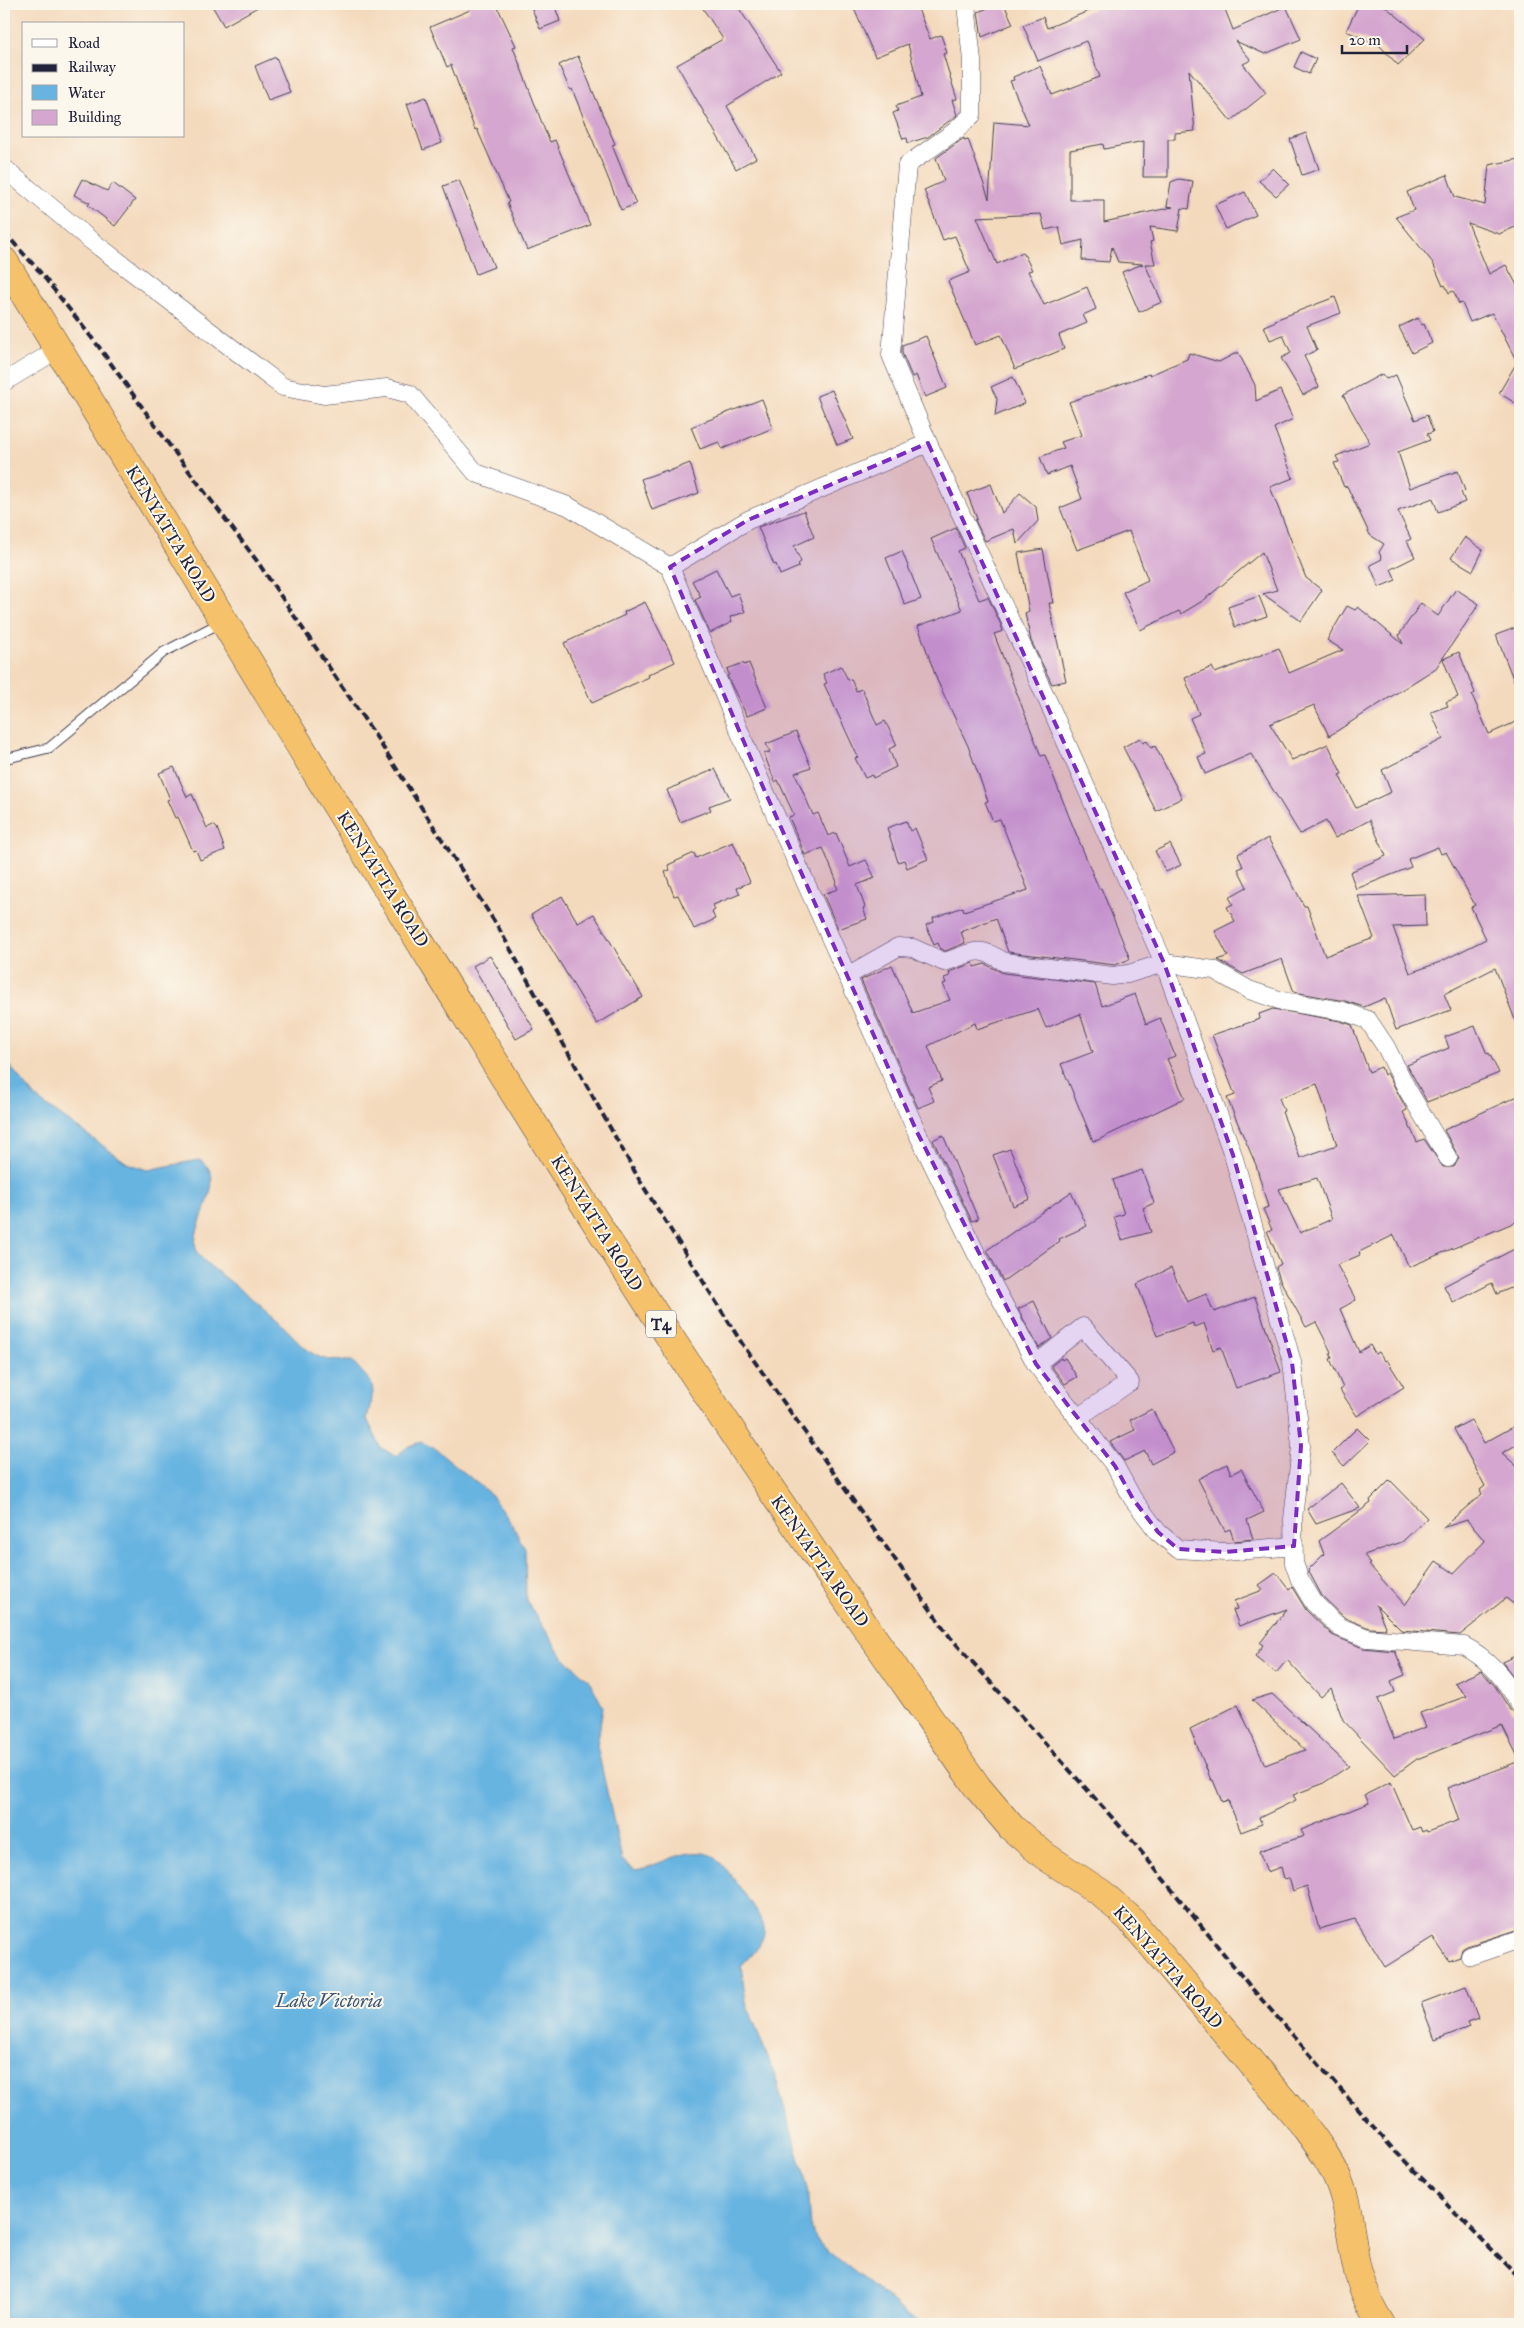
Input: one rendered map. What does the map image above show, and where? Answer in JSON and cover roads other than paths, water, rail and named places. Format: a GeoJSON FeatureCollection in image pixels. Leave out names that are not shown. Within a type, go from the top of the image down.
{"type":"FeatureCollection","features":[{"type":"Feature","properties":{"kind":"highway","name":"KENYATTA ROAD"},"geometry":{"type":"LineString","coordinates":[[4,261],[504,1075],[674,1344],[766,1483],[978,1788],[1012,1828],[1045,1856],[1101,1893],[1129,1918],[1296,2116],[1323,2153],[1339,2182],[1350,2221],[1358,2272],[1374,2313],[1381,2324]]}},
{"type":"Feature","properties":{"kind":"street"},"geometry":{"type":"LineString","coordinates":[[966,4],[972,61],[972,115],[954,132],[907,165],[891,355],[928,443],[1054,715],[1164,963],[1233,1155],[1292,1362],[1301,1446],[1293,1519],[1294,1563],[1300,1580],[1314,1603],[1339,1627],[1367,1638],[1464,1646],[1478,1653],[1494,1668],[1520,1705]]}},
{"type":"Feature","properties":{"kind":"street"},"geometry":{"type":"LineString","coordinates":[[4,168],[89,239],[283,387],[324,395],[387,388],[410,394],[476,474],[568,506],[670,567],[763,787],[925,1150],[977,1255],[1036,1364],[1115,1466],[1138,1506],[1158,1532],[1178,1549],[1225,1552],[1294,1546]]}},
{"type":"Feature","properties":{"kind":"street"},"geometry":{"type":"LineString","coordinates":[[4,382],[58,349]]}},
{"type":"Feature","properties":{"kind":"street"},"geometry":{"type":"LineString","coordinates":[[670,567],[748,520],[928,443]]}},
{"type":"Feature","properties":{"kind":"street"},"geometry":{"type":"LineString","coordinates":[[847,976],[898,946],[913,948],[944,962],[973,950],[989,952],[1004,962],[1112,976],[1128,974],[1164,963],[1214,970],[1248,990],[1282,1002],[1343,1011],[1368,1020],[1386,1047],[1407,1090],[1448,1158]]}},
{"type":"Feature","properties":{"kind":"street"},"geometry":{"type":"LineString","coordinates":[[1036,1364],[1083,1327],[1130,1382],[1077,1418]]}},
{"type":"Feature","properties":{"kind":"street"},"geometry":{"type":"LineString","coordinates":[[1470,1956],[1520,1939]]}},
{"type":"Feature","properties":{"kind":"lane"},"geometry":{"type":"LineString","coordinates":[[4,759],[49,748],[164,652],[225,621]]}},
{"type":"Feature","properties":{"kind":"water","name":"Lake Victoria"},"geometry":{"type":"Polygon","coordinates":[[[4,1059],[37,1099],[127,1163],[147,1170],[199,1160],[208,1168],[212,1178],[211,1189],[196,1238],[197,1252],[203,1260],[238,1287],[311,1352],[328,1360],[352,1361],[371,1382],[373,1392],[367,1419],[381,1448],[396,1456],[409,1446],[421,1442],[436,1449],[490,1494],[510,1521],[525,1549],[526,1600],[562,1656],[589,1680],[603,1707],[597,1746],[622,1860],[635,1870],[685,1854],[703,1853],[713,1856],[725,1868],[750,1902],[762,1922],[764,1934],[760,1944],[741,1966],[746,2002],[775,2076],[807,2184],[810,2229],[820,2244],[919,2324],[4,2324],[4,1059]]]}},
{"type":"Feature","properties":{"kind":"railway"},"geometry":{"type":"LineString","coordinates":[[4,232],[40,272],[99,347],[170,446],[257,561],[375,735],[498,927],[640,1181],[743,1345],[950,1637],[1126,1833],[1249,1985],[1392,2148],[1520,2278]]}}]}
